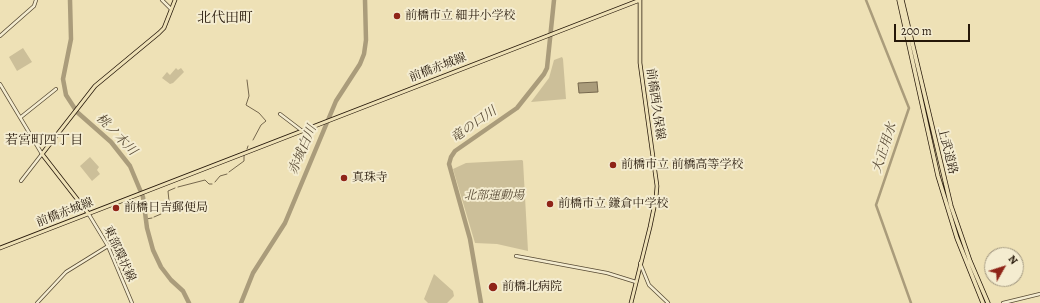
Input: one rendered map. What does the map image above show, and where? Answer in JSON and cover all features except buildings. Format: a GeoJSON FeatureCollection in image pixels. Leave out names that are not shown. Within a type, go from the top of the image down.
{"type":"FeatureCollection","features":[{"type":"Feature","properties":{"kind":"highway"},"geometry":{"type":"LineString","coordinates":[[900,0],[907,30]]}},
{"type":"Feature","properties":{"kind":"highway"},"geometry":{"type":"LineString","coordinates":[[900,0],[907,30]]}},
{"type":"Feature","properties":{"kind":"highway","name":"上武道路"},"geometry":{"type":"LineString","coordinates":[[907,30],[938,176],[957,238],[983,303]]}},
{"type":"Feature","properties":{"kind":"highway","name":"上武道路"},"geometry":{"type":"LineString","coordinates":[[907,30],[951,206],[970,261],[988,303]]}},
{"type":"Feature","properties":{"kind":"main road"},"geometry":{"type":"LineString","coordinates":[[88,213],[42,154],[95,86],[164,28],[175,0]]}},
{"type":"Feature","properties":{"kind":"main road","name":"前橋赤城線"},"geometry":{"type":"LineString","coordinates":[[0,248],[301,130],[640,0]]}},
{"type":"Feature","properties":{"kind":"main road","name":"前橋西久保線"},"geometry":{"type":"LineString","coordinates":[[631,303],[656,198],[657,186],[640,63],[640,0]]}},
{"type":"Feature","properties":{"kind":"street"},"geometry":{"type":"LineString","coordinates":[[0,36],[34,6],[36,0]]}},
{"type":"Feature","properties":{"kind":"street"},"geometry":{"type":"LineString","coordinates":[[162,0],[171,9]]}},
{"type":"Feature","properties":{"kind":"street"},"geometry":{"type":"LineString","coordinates":[[0,84],[42,154],[21,181]]}},
{"type":"Feature","properties":{"kind":"street"},"geometry":{"type":"LineString","coordinates":[[20,117],[56,89]]}},
{"type":"Feature","properties":{"kind":"street"},"geometry":{"type":"LineString","coordinates":[[280,114],[301,130]]}},
{"type":"Feature","properties":{"kind":"street","name":"東部環状線"},"geometry":{"type":"LineString","coordinates":[[88,213],[108,246],[132,303]]}},
{"type":"Feature","properties":{"kind":"street"},"geometry":{"type":"LineString","coordinates":[[37,303],[71,268],[108,246]]}},
{"type":"Feature","properties":{"kind":"street"},"geometry":{"type":"LineString","coordinates":[[516,256],[607,273],[636,282]]}},
{"type":"Feature","properties":{"kind":"street"},"geometry":{"type":"LineString","coordinates":[[640,263],[648,286],[668,303]]}},
{"type":"Feature","properties":{"kind":"street"},"geometry":{"type":"LineString","coordinates":[[1003,303],[1040,294]]}},
{"type":"Feature","properties":{"kind":"green space"},"geometry":{"type":"Polygon","coordinates":[[[23,48],[32,62],[17,71],[9,57],[23,48]]]}},
{"type":"Feature","properties":{"kind":"green space"},"geometry":{"type":"Polygon","coordinates":[[[562,57],[566,99],[531,102],[549,78],[554,60],[562,57]]]}},
{"type":"Feature","properties":{"kind":"green space"},"geometry":{"type":"Polygon","coordinates":[[[176,68],[178,70],[181,68],[184,72],[173,83],[170,84],[162,78],[167,72],[170,75],[176,68]]]}},
{"type":"Feature","properties":{"kind":"green space"},"geometry":{"type":"Polygon","coordinates":[[[90,157],[99,167],[97,170],[100,174],[92,181],[80,166],[90,157]]]}},
{"type":"Feature","properties":{"kind":"green space","name":"北部運動場"},"geometry":{"type":"Polygon","coordinates":[[[522,160],[528,251],[497,244],[475,243],[453,169],[466,163],[522,160]]]}},
{"type":"Feature","properties":{"kind":"green space"},"geometry":{"type":"Polygon","coordinates":[[[434,274],[453,291],[454,296],[447,303],[428,303],[424,299],[434,274]]]}},
{"type":"Feature","properties":{"kind":"shaded area"},"geometry":{"type":"Polygon","coordinates":[[[597,82],[598,92],[579,93],[578,83],[597,82]]]}},
{"type":"Feature","properties":{"kind":"waterway","name":"桃ノ木川"},"geometry":{"type":"LineString","coordinates":[[70,0],[71,39],[63,79],[66,95],[77,112],[111,142],[130,166],[143,197],[147,228],[153,250],[161,267],[171,280],[183,291],[189,303]]}},
{"type":"Feature","properties":{"kind":"waterway","name":"赤城白川"},"geometry":{"type":"LineString","coordinates":[[241,303],[253,273],[285,223],[336,101],[360,64],[364,54],[366,40],[365,0]]}},
{"type":"Feature","properties":{"kind":"waterway","name":"竜の口川"},"geometry":{"type":"LineString","coordinates":[[481,303],[470,239],[449,164],[455,151],[517,108],[544,74],[547,68],[554,0]]}},
{"type":"Feature","properties":{"kind":"waterway","name":"大正用水"},"geometry":{"type":"LineString","coordinates":[[866,0],[909,108],[876,205],[911,303]]}},
{"type":"Feature","properties":{"kind":"waterway"},"geometry":{"type":"LineString","coordinates":[[247,80],[249,96],[246,105],[259,113],[266,121],[261,125],[253,140]]}},
{"type":"Feature","properties":{"kind":"waterway"},"geometry":{"type":"LineString","coordinates":[[229,172],[244,161],[244,155]]}},
{"type":"Feature","properties":{"kind":"waterway"},"geometry":{"type":"LineString","coordinates":[[215,182],[220,176],[227,174]]}},
{"type":"Feature","properties":{"kind":"waterway"},"geometry":{"type":"LineString","coordinates":[[178,187],[205,180],[209,184],[212,184]]}},
{"type":"Feature","properties":{"kind":"waterway"},"geometry":{"type":"LineString","coordinates":[[163,211],[169,201],[168,191],[175,188]]}},
{"type":"Feature","properties":{"kind":"waterway"},"geometry":{"type":"LineString","coordinates":[[154,217],[161,214]]}},
{"type":"Feature","properties":{"kind":"waterway","name":"桃ノ木川"},"geometry":{"type":"LineString","coordinates":[[146,219],[152,218]]}},
{"type":"Feature","properties":{"kind":"place","name":"前橋市立 細井小学校"},"geometry":{"type":"Point","coordinates":[397,16]}},
{"type":"Feature","properties":{"kind":"place","name":"前橋市立 前橋高等学校"},"geometry":{"type":"Point","coordinates":[613,165]}},
{"type":"Feature","properties":{"kind":"place","name":"真珠寺"},"geometry":{"type":"Point","coordinates":[344,178]}},
{"type":"Feature","properties":{"kind":"place","name":"前橋市立 鎌倉中学校"},"geometry":{"type":"Point","coordinates":[550,204]}},
{"type":"Feature","properties":{"kind":"place","name":"前橋日吉郵便局"},"geometry":{"type":"Point","coordinates":[116,208]}},
{"type":"Feature","properties":{"kind":"place","name":"前橋北病院"},"geometry":{"type":"Point","coordinates":[493,287]}},
{"type":"Feature","properties":{"kind":"district","name":"北代田町"},"geometry":{"type":"Point","coordinates":[225,19]}},
{"type":"Feature","properties":{"kind":"district","name":"若宮町四丁目"},"geometry":{"type":"Point","coordinates":[44,141]}}]}
